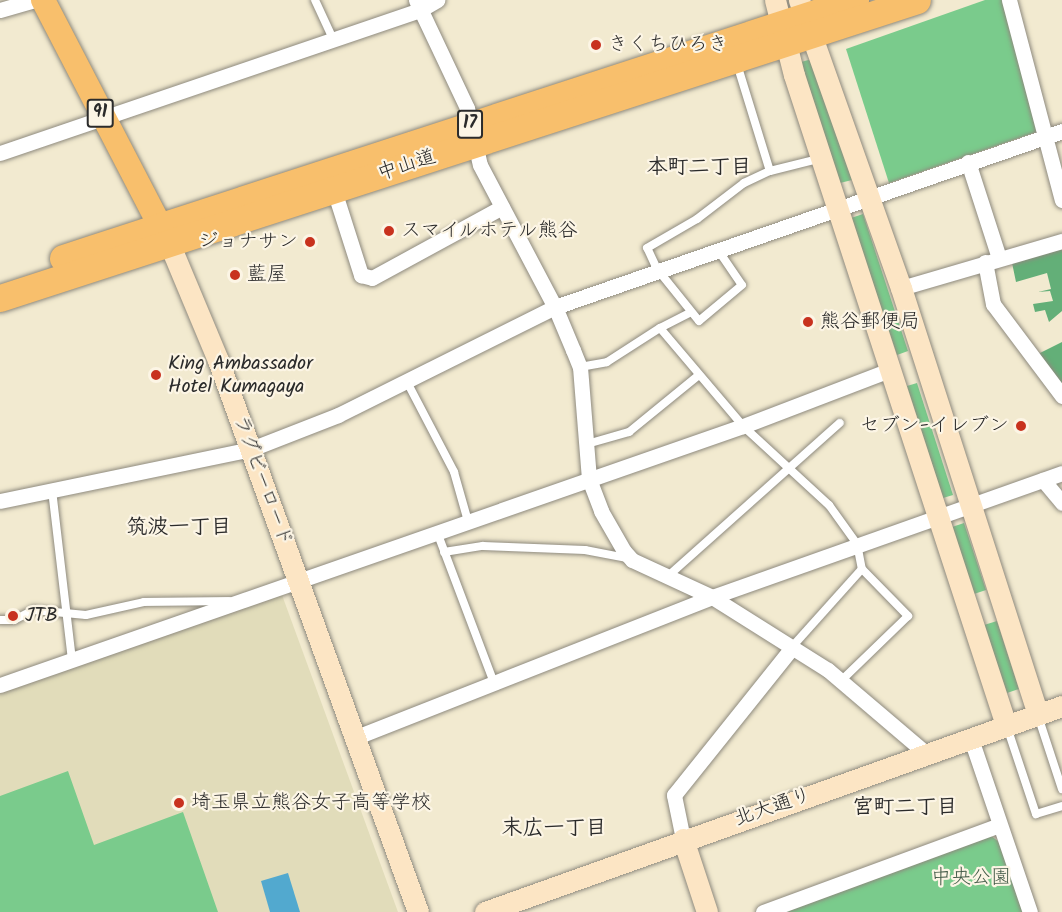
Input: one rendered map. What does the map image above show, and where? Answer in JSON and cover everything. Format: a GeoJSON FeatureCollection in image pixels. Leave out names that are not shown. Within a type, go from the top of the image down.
{"type":"FeatureCollection","features":[{"type":"Feature","properties":{"kind":"highway","name":"中山道"},"geometry":{"type":"LineString","coordinates":[[0,280],[164,234],[473,134],[855,0]]}},
{"type":"Feature","properties":{"kind":"highway","name":"中山道"},"geometry":{"type":"LineString","coordinates":[[473,134],[735,60],[794,20],[917,0]]}},
{"type":"Feature","properties":{"kind":"highway","name":"中山道"},"geometry":{"type":"LineString","coordinates":[[0,298],[164,234]]}},
{"type":"Feature","properties":{"kind":"main road","name":"ラグビーロード"},"geometry":{"type":"LineString","coordinates":[[43,0],[164,234]]}},
{"type":"Feature","properties":{"kind":"street"},"geometry":{"type":"LineString","coordinates":[[0,10],[36,0]]}},
{"type":"Feature","properties":{"kind":"street"},"geometry":{"type":"LineString","coordinates":[[0,153],[333,39],[418,5],[437,0]]}},
{"type":"Feature","properties":{"kind":"street"},"geometry":{"type":"LineString","coordinates":[[1009,0],[1062,200]]}},
{"type":"Feature","properties":{"kind":"street"},"geometry":{"type":"LineString","coordinates":[[418,5],[473,134],[480,165],[555,307],[580,367],[589,479],[601,511],[632,560],[712,597],[791,648],[841,681],[928,755]]}},
{"type":"Feature","properties":{"kind":"street"},"geometry":{"type":"LineString","coordinates":[[794,20],[822,158],[1006,725]]}},
{"type":"Feature","properties":{"kind":"street"},"geometry":{"type":"LineString","coordinates":[[794,20],[868,196],[901,288],[1038,714]]}},
{"type":"Feature","properties":{"kind":"street"},"geometry":{"type":"LineString","coordinates":[[0,501],[251,449],[338,415],[555,307],[838,206],[1062,131]]}},
{"type":"Feature","properties":{"kind":"street"},"geometry":{"type":"LineString","coordinates":[[968,162],[992,260],[993,303],[1062,396]]}},
{"type":"Feature","properties":{"kind":"street"},"geometry":{"type":"LineString","coordinates":[[331,180],[361,275],[372,278],[502,207]]}},
{"type":"Feature","properties":{"kind":"street","name":"ラグビーロード"},"geometry":{"type":"LineString","coordinates":[[164,234],[251,449],[418,912]]}},
{"type":"Feature","properties":{"kind":"street"},"geometry":{"type":"LineString","coordinates":[[901,288],[1062,241]]}},
{"type":"Feature","properties":{"kind":"street"},"geometry":{"type":"LineString","coordinates":[[0,686],[743,426],[890,370]]}},
{"type":"Feature","properties":{"kind":"street"},"geometry":{"type":"LineString","coordinates":[[354,738],[712,597],[939,514],[1062,473]]}},
{"type":"Feature","properties":{"kind":"street"},"geometry":{"type":"LineString","coordinates":[[1043,480],[1062,503]]}},
{"type":"Feature","properties":{"kind":"street"},"geometry":{"type":"LineString","coordinates":[[707,912],[684,839],[674,795],[791,648]]}},
{"type":"Feature","properties":{"kind":"street","name":"北大通り"},"geometry":{"type":"LineString","coordinates":[[485,912],[511,907],[684,839],[1062,706]]}},
{"type":"Feature","properties":{"kind":"street"},"geometry":{"type":"LineString","coordinates":[[970,739],[1030,912]]}},
{"type":"Feature","properties":{"kind":"street"},"geometry":{"type":"LineString","coordinates":[[764,912],[1000,825]]}},
{"type":"Feature","properties":{"kind":"lane"},"geometry":{"type":"LineString","coordinates":[[315,0],[333,39]]}},
{"type":"Feature","properties":{"kind":"lane"},"geometry":{"type":"LineString","coordinates":[[735,60],[770,171]]}},
{"type":"Feature","properties":{"kind":"lane"},"geometry":{"type":"LineString","coordinates":[[717,249],[742,285],[699,321],[689,313],[657,269],[647,248],[697,219],[744,183],[770,171],[822,158]]}},
{"type":"Feature","properties":{"kind":"lane"},"geometry":{"type":"LineString","coordinates":[[580,367],[607,362],[660,328],[689,313]]}},
{"type":"Feature","properties":{"kind":"lane"},"geometry":{"type":"LineString","coordinates":[[660,328],[743,426],[787,470],[828,505],[857,544],[862,569],[908,616],[841,681]]}},
{"type":"Feature","properties":{"kind":"lane"},"geometry":{"type":"LineString","coordinates":[[587,444],[628,432],[699,375]]}},
{"type":"Feature","properties":{"kind":"lane"},"geometry":{"type":"LineString","coordinates":[[406,380],[454,472],[468,521]]}},
{"type":"Feature","properties":{"kind":"lane"},"geometry":{"type":"LineString","coordinates":[[668,576],[840,423]]}},
{"type":"Feature","properties":{"kind":"lane"},"geometry":{"type":"LineString","coordinates":[[52,490],[64,612],[72,660]]}},
{"type":"Feature","properties":{"kind":"lane"},"geometry":{"type":"LineString","coordinates":[[437,532],[494,683]]}},
{"type":"Feature","properties":{"kind":"lane"},"geometry":{"type":"LineString","coordinates":[[444,552],[505,547],[585,550],[632,560]]}},
{"type":"Feature","properties":{"kind":"lane"},"geometry":{"type":"LineString","coordinates":[[791,648],[862,569]]}},
{"type":"Feature","properties":{"kind":"lane"},"geometry":{"type":"LineString","coordinates":[[0,620],[14,620],[34,610],[86,615],[144,602],[236,602]]}},
{"type":"Feature","properties":{"kind":"lane"},"geometry":{"type":"LineString","coordinates":[[1038,714],[1062,789]]}},
{"type":"Feature","properties":{"kind":"lane"},"geometry":{"type":"LineString","coordinates":[[1006,725],[1036,814],[1062,806]]}},
{"type":"Feature","properties":{"kind":"shaded area","name":"埼玉県立熊谷女子高等学校"},"geometry":{"type":"Polygon","coordinates":[[[282,595],[398,912],[0,912],[0,693],[282,595]]]}},
{"type":"Feature","properties":{"kind":"green space"},"geometry":{"type":"Polygon","coordinates":[[[985,0],[1002,0],[1039,131],[889,183],[846,49],[985,0]]]}},
{"type":"Feature","properties":{"kind":"green space"},"geometry":{"type":"Polygon","coordinates":[[[812,59],[852,180],[840,183],[801,62],[812,59]]]}},
{"type":"Feature","properties":{"kind":"green space"},"geometry":{"type":"Polygon","coordinates":[[[863,214],[908,351],[897,355],[851,218],[863,214]]]}},
{"type":"Feature","properties":{"kind":"green space"},"geometry":{"type":"Polygon","coordinates":[[[1062,244],[1062,311],[1049,322],[1045,310],[1035,312],[1033,304],[1053,301],[1050,291],[1038,292],[1051,289],[1047,273],[1016,282],[1011,258],[1062,244]]]}},
{"type":"Feature","properties":{"kind":"green space"},"geometry":{"type":"Polygon","coordinates":[[[1062,342],[1062,389],[1036,355],[1062,342]]]}},
{"type":"Feature","properties":{"kind":"green space"},"geometry":{"type":"Polygon","coordinates":[[[917,383],[953,495],[943,498],[907,386],[917,383]]]}},
{"type":"Feature","properties":{"kind":"green space"},"geometry":{"type":"Polygon","coordinates":[[[964,523],[986,590],[974,594],[952,527],[964,523]]]}},
{"type":"Feature","properties":{"kind":"green space"},"geometry":{"type":"Polygon","coordinates":[[[997,621],[1019,689],[1007,693],[984,625],[997,621]]]}},
{"type":"Feature","properties":{"kind":"green space"},"geometry":{"type":"Polygon","coordinates":[[[68,771],[94,845],[183,812],[218,912],[0,912],[0,796],[68,771]]]}},
{"type":"Feature","properties":{"kind":"green space","name":"中央公園"},"geometry":{"type":"Polygon","coordinates":[[[990,835],[999,842],[1023,912],[772,912],[990,835]]]}},
{"type":"Feature","properties":{"kind":"water"},"geometry":{"type":"Polygon","coordinates":[[[288,873],[300,912],[270,912],[261,881],[288,873]]]}},
{"type":"Feature","properties":{"kind":"place","name":"きくちひろき"},"geometry":{"type":"Point","coordinates":[596,45]}},
{"type":"Feature","properties":{"kind":"place","name":"スマイルホテル熊谷"},"geometry":{"type":"Point","coordinates":[389,231]}},
{"type":"Feature","properties":{"kind":"place","name":"ジョナサン"},"geometry":{"type":"Point","coordinates":[310,242]}},
{"type":"Feature","properties":{"kind":"place","name":"藍屋"},"geometry":{"type":"Point","coordinates":[235,275]}},
{"type":"Feature","properties":{"kind":"place","name":"熊谷郵便局"},"geometry":{"type":"Point","coordinates":[808,322]}},
{"type":"Feature","properties":{"kind":"place","name":"King Ambassador Hotel Kumagaya"},"geometry":{"type":"Point","coordinates":[156,375]}},
{"type":"Feature","properties":{"kind":"place","name":"セブン-イレブン"},"geometry":{"type":"Point","coordinates":[1021,426]}},
{"type":"Feature","properties":{"kind":"place","name":"JTB"},"geometry":{"type":"Point","coordinates":[13,616]}},
{"type":"Feature","properties":{"kind":"place","name":"埼玉県立熊谷女子高等学校"},"geometry":{"type":"Point","coordinates":[179,803]}},
{"type":"Feature","properties":{"kind":"district","name":"本町二丁目"},"geometry":{"type":"Point","coordinates":[699,168]}},
{"type":"Feature","properties":{"kind":"district","name":"筑波一丁目"},"geometry":{"type":"Point","coordinates":[179,528]}},
{"type":"Feature","properties":{"kind":"district","name":"宮町二丁目"},"geometry":{"type":"Point","coordinates":[905,808]}},
{"type":"Feature","properties":{"kind":"district","name":"末広一丁目"},"geometry":{"type":"Point","coordinates":[554,829]}}]}
